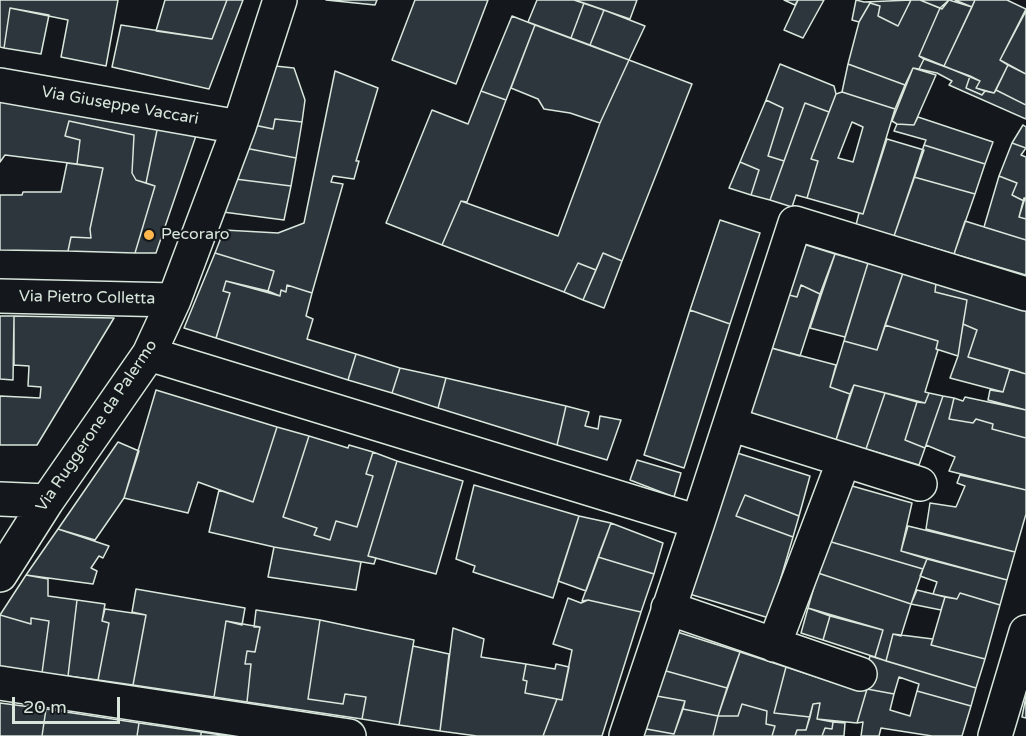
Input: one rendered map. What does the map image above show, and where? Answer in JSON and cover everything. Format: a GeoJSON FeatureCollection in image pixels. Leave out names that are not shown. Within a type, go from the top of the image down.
{"type":"FeatureCollection","features":[{"type":"Feature","properties":{"kind":"street","name":"Via Ruggerone da Palermo"},"geometry":{"type":"LineString","coordinates":[[0,575],[47,501],[149,354],[174,300],[239,127],[280,0]]}},
{"type":"Feature","properties":{"kind":"street","name":"Via Giuseppe Vaccari"},"geometry":{"type":"LineString","coordinates":[[0,85],[239,127]]}},
{"type":"Feature","properties":{"kind":"street"},"geometry":{"type":"LineString","coordinates":[[626,736],[795,223],[1026,294]]}},
{"type":"Feature","properties":{"kind":"street","name":"Via Pietro Colletta"},"geometry":{"type":"LineString","coordinates":[[0,296],[174,300]]}},
{"type":"Feature","properties":{"kind":"street"},"geometry":{"type":"LineString","coordinates":[[149,354],[698,522]]}},
{"type":"Feature","properties":{"kind":"street"},"geometry":{"type":"LineString","coordinates":[[730,424],[920,484]]}},
{"type":"Feature","properties":{"kind":"street"},"geometry":{"type":"LineString","coordinates":[[774,645],[844,460]]}},
{"type":"Feature","properties":{"kind":"street"},"geometry":{"type":"LineString","coordinates":[[0,500],[47,501]]}},
{"type":"Feature","properties":{"kind":"street"},"geometry":{"type":"LineString","coordinates":[[668,608],[860,674]]}},
{"type":"Feature","properties":{"kind":"street"},"geometry":{"type":"LineString","coordinates":[[1002,735],[1026,632]]}},
{"type":"Feature","properties":{"kind":"street"},"geometry":{"type":"LineString","coordinates":[[0,683],[349,736]]}},
{"type":"Feature","properties":{"kind":"building"},"geometry":{"type":"Polygon","coordinates":[[[0,0],[118,0],[106,66],[61,57],[68,20],[10,8],[4,48],[0,47],[0,0]]]}},
{"type":"Feature","properties":{"kind":"building"},"geometry":{"type":"Polygon","coordinates":[[[165,0],[227,0],[212,39],[156,31],[165,0]]]}},
{"type":"Feature","properties":{"kind":"building"},"geometry":{"type":"Polygon","coordinates":[[[227,0],[243,0],[209,89],[112,67],[121,25],[212,39],[227,0]]]}},
{"type":"Feature","properties":{"kind":"building"},"geometry":{"type":"Polygon","coordinates":[[[326,0],[377,0],[375,5],[326,0]]]}},
{"type":"Feature","properties":{"kind":"building"},"geometry":{"type":"Polygon","coordinates":[[[415,0],[488,0],[456,84],[392,60],[415,0]]]}},
{"type":"Feature","properties":{"kind":"building"},"geometry":{"type":"Polygon","coordinates":[[[537,0],[574,0],[584,3],[571,38],[528,22],[537,0]]]}},
{"type":"Feature","properties":{"kind":"building"},"geometry":{"type":"Polygon","coordinates":[[[574,0],[637,0],[630,19],[574,0]]]}},
{"type":"Feature","properties":{"kind":"building"},"geometry":{"type":"Polygon","coordinates":[[[784,0],[798,0],[795,5],[784,0]]]}},
{"type":"Feature","properties":{"kind":"building"},"geometry":{"type":"Polygon","coordinates":[[[798,0],[824,0],[803,38],[784,30],[798,0]]]}},
{"type":"Feature","properties":{"kind":"building"},"geometry":{"type":"Polygon","coordinates":[[[856,0],[864,2],[911,0],[898,26],[878,16],[880,6],[870,3],[859,22],[852,20],[856,0]]]}},
{"type":"Feature","properties":{"kind":"building"},"geometry":{"type":"Polygon","coordinates":[[[911,0],[920,0],[940,8],[919,56],[924,59],[919,69],[913,68],[905,85],[848,64],[859,22],[870,3],[880,6],[878,16],[898,26],[911,0]]]}},
{"type":"Feature","properties":{"kind":"building"},"geometry":{"type":"Polygon","coordinates":[[[920,0],[949,0],[942,9],[920,0]]]}},
{"type":"Feature","properties":{"kind":"building"},"geometry":{"type":"Polygon","coordinates":[[[949,0],[972,7],[944,66],[919,56],[940,8],[949,0]]]}},
{"type":"Feature","properties":{"kind":"building"},"geometry":{"type":"Polygon","coordinates":[[[955,0],[975,0],[972,7],[955,0]]]}},
{"type":"Feature","properties":{"kind":"building"},"geometry":{"type":"Polygon","coordinates":[[[975,0],[1007,0],[1026,9],[1000,60],[1008,65],[994,93],[976,88],[980,81],[944,66],[975,0]]]}},
{"type":"Feature","properties":{"kind":"building"},"geometry":{"type":"Polygon","coordinates":[[[584,3],[604,10],[590,45],[571,38],[584,3]]]}},
{"type":"Feature","properties":{"kind":"building"},"geometry":{"type":"Polygon","coordinates":[[[10,8],[49,15],[41,54],[4,48],[10,8]]]}},
{"type":"Feature","properties":{"kind":"building"},"geometry":{"type":"Polygon","coordinates":[[[604,10],[645,26],[629,60],[590,45],[604,10]]]}},
{"type":"Feature","properties":{"kind":"building"},"geometry":{"type":"Polygon","coordinates":[[[1026,11],[1026,74],[1000,60],[1026,11]]]}},
{"type":"Feature","properties":{"kind":"building"},"geometry":{"type":"Polygon","coordinates":[[[512,16],[535,25],[506,100],[481,91],[512,16]]]}},
{"type":"Feature","properties":{"kind":"building"},"geometry":{"type":"Polygon","coordinates":[[[535,25],[629,60],[600,123],[570,113],[544,109],[538,99],[511,88],[535,25]]]}},
{"type":"Feature","properties":{"kind":"building"},"geometry":{"type":"Polygon","coordinates":[[[924,59],[970,76],[966,88],[982,95],[985,91],[994,93],[996,90],[1026,105],[1026,119],[949,85],[952,81],[937,73],[919,69],[924,59]]]}},
{"type":"Feature","properties":{"kind":"building"},"geometry":{"type":"Polygon","coordinates":[[[629,60],[692,84],[622,261],[603,253],[596,270],[578,263],[564,292],[442,245],[461,201],[558,236],[600,123],[629,60]]]}},
{"type":"Feature","properties":{"kind":"building"},"geometry":{"type":"Polygon","coordinates":[[[780,64],[834,86],[836,94],[829,112],[805,103],[784,161],[768,156],[783,108],[766,100],[780,64]]]}},
{"type":"Feature","properties":{"kind":"building"},"geometry":{"type":"Polygon","coordinates":[[[848,64],[905,85],[895,109],[842,92],[848,64]]]}},
{"type":"Feature","properties":{"kind":"building"},"geometry":{"type":"Polygon","coordinates":[[[1008,65],[1026,74],[1026,105],[996,90],[1008,65]]]}},
{"type":"Feature","properties":{"kind":"building"},"geometry":{"type":"Polygon","coordinates":[[[275,66],[294,68],[305,100],[302,122],[275,119],[273,129],[254,125],[275,66]]]}},
{"type":"Feature","properties":{"kind":"building"},"geometry":{"type":"Polygon","coordinates":[[[913,68],[936,75],[914,125],[897,124],[892,121],[913,68]]]}},
{"type":"Feature","properties":{"kind":"building"},"geometry":{"type":"Polygon","coordinates":[[[335,71],[378,88],[356,161],[359,161],[354,179],[333,176],[331,182],[343,184],[312,293],[287,285],[286,292],[281,290],[280,296],[268,291],[274,271],[215,253],[224,230],[278,233],[304,223],[335,71]]]}},
{"type":"Feature","properties":{"kind":"building"},"geometry":{"type":"Polygon","coordinates":[[[970,76],[980,81],[976,88],[985,91],[982,95],[966,88],[970,76]]]}},
{"type":"Feature","properties":{"kind":"building"},"geometry":{"type":"Polygon","coordinates":[[[0,90],[160,116],[146,183],[136,180],[132,173],[134,135],[69,121],[65,136],[80,140],[77,164],[5,155],[0,162],[0,90]]]}},
{"type":"Feature","properties":{"kind":"building"},"geometry":{"type":"Polygon","coordinates":[[[481,91],[506,100],[467,202],[461,201],[442,245],[386,223],[432,110],[468,124],[481,91]]]}},
{"type":"Feature","properties":{"kind":"building"},"geometry":{"type":"Polygon","coordinates":[[[842,92],[895,109],[863,214],[807,198],[818,161],[811,159],[836,94],[842,92]],[[852,122],[838,158],[853,162],[863,127],[852,122]]]}},
{"type":"Feature","properties":{"kind":"building"},"geometry":{"type":"Polygon","coordinates":[[[766,100],[783,108],[768,156],[784,161],[770,200],[751,195],[759,170],[740,162],[766,100]]]}},
{"type":"Feature","properties":{"kind":"building"},"geometry":{"type":"Polygon","coordinates":[[[805,103],[829,112],[811,159],[818,161],[807,198],[796,195],[792,207],[770,200],[805,103]]]}},
{"type":"Feature","properties":{"kind":"building"},"geometry":{"type":"Polygon","coordinates":[[[160,116],[200,124],[156,253],[135,253],[155,186],[146,183],[160,116]]]}},
{"type":"Feature","properties":{"kind":"building"},"geometry":{"type":"Polygon","coordinates":[[[918,117],[993,142],[985,164],[924,145],[926,140],[894,131],[897,124],[914,125],[918,117]]]}},
{"type":"Feature","properties":{"kind":"building"},"geometry":{"type":"Polygon","coordinates":[[[275,119],[302,122],[296,158],[245,148],[254,125],[273,129],[275,119]]]}},
{"type":"Feature","properties":{"kind":"building"},"geometry":{"type":"Polygon","coordinates":[[[69,121],[134,135],[132,173],[136,180],[155,186],[135,253],[68,251],[71,237],[91,238],[90,229],[103,168],[77,164],[80,140],[65,136],[69,121]]]}},
{"type":"Feature","properties":{"kind":"building"},"geometry":{"type":"Polygon","coordinates":[[[1023,125],[1026,127],[1026,148],[1012,143],[1023,125]]]}},
{"type":"Feature","properties":{"kind":"building"},"geometry":{"type":"Polygon","coordinates":[[[887,139],[924,150],[894,236],[856,225],[859,213],[863,214],[887,139]]]}},
{"type":"Feature","properties":{"kind":"building"},"geometry":{"type":"Polygon","coordinates":[[[1012,143],[1026,148],[1021,155],[1026,157],[1026,198],[1024,201],[1012,195],[1017,183],[999,176],[1012,143]]]}},
{"type":"Feature","properties":{"kind":"building"},"geometry":{"type":"Polygon","coordinates":[[[924,145],[985,164],[975,194],[914,177],[924,145]]]}},
{"type":"Feature","properties":{"kind":"building"},"geometry":{"type":"Polygon","coordinates":[[[245,148],[296,158],[291,186],[235,179],[245,148]]]}},
{"type":"Feature","properties":{"kind":"building"},"geometry":{"type":"Polygon","coordinates":[[[740,162],[759,170],[751,195],[729,188],[740,162]]]}},
{"type":"Feature","properties":{"kind":"building"},"geometry":{"type":"Polygon","coordinates":[[[67,163],[103,168],[90,229],[91,238],[71,237],[68,251],[0,250],[0,195],[22,195],[23,192],[61,192],[67,163]]]}},
{"type":"Feature","properties":{"kind":"building"},"geometry":{"type":"Polygon","coordinates":[[[999,176],[1017,183],[1012,195],[1024,201],[1019,217],[1026,219],[1026,240],[984,227],[999,176]]]}},
{"type":"Feature","properties":{"kind":"building"},"geometry":{"type":"Polygon","coordinates":[[[914,177],[975,194],[954,254],[894,236],[914,177]]]}},
{"type":"Feature","properties":{"kind":"building"},"geometry":{"type":"Polygon","coordinates":[[[235,179],[291,186],[284,220],[223,212],[235,179]]]}},
{"type":"Feature","properties":{"kind":"building"},"geometry":{"type":"Polygon","coordinates":[[[1024,198],[1026,198],[1026,219],[1019,217],[1024,198]]]}},
{"type":"Feature","properties":{"kind":"building"},"geometry":{"type":"Polygon","coordinates":[[[720,220],[760,233],[730,324],[690,310],[720,220]]]}},
{"type":"Feature","properties":{"kind":"building"},"geometry":{"type":"Polygon","coordinates":[[[965,221],[1026,240],[1026,275],[954,254],[965,221]]]}},
{"type":"Feature","properties":{"kind":"building"},"geometry":{"type":"Polygon","coordinates":[[[797,242],[835,254],[820,294],[801,285],[797,297],[781,293],[797,242]]]}},
{"type":"Feature","properties":{"kind":"building"},"geometry":{"type":"Polygon","coordinates":[[[215,253],[274,271],[268,291],[226,281],[223,291],[230,293],[216,338],[184,328],[215,253]]]}},
{"type":"Feature","properties":{"kind":"building"},"geometry":{"type":"Polygon","coordinates":[[[603,253],[622,261],[604,308],[583,300],[603,253]]]}},
{"type":"Feature","properties":{"kind":"building"},"geometry":{"type":"Polygon","coordinates":[[[835,254],[868,263],[845,337],[810,328],[835,254]]]}},
{"type":"Feature","properties":{"kind":"building"},"geometry":{"type":"Polygon","coordinates":[[[578,263],[596,270],[583,300],[564,292],[578,263]]]}},
{"type":"Feature","properties":{"kind":"building"},"geometry":{"type":"Polygon","coordinates":[[[868,263],[903,273],[877,350],[844,341],[868,263]]]}},
{"type":"Feature","properties":{"kind":"building"},"geometry":{"type":"Polygon","coordinates":[[[903,273],[936,283],[935,292],[967,300],[958,356],[936,349],[938,341],[885,325],[903,273]]]}},
{"type":"Feature","properties":{"kind":"building"},"geometry":{"type":"Polygon","coordinates":[[[226,281],[280,296],[281,290],[286,292],[287,285],[312,293],[306,316],[313,319],[307,339],[356,354],[348,380],[216,338],[230,293],[223,291],[226,281]]]}},
{"type":"Feature","properties":{"kind":"building"},"geometry":{"type":"Polygon","coordinates":[[[936,283],[1026,309],[1026,374],[968,357],[977,330],[963,324],[967,300],[935,292],[936,283]]]}},
{"type":"Feature","properties":{"kind":"building"},"geometry":{"type":"Polygon","coordinates":[[[801,285],[820,294],[800,356],[764,346],[781,293],[797,297],[801,285]]]}},
{"type":"Feature","properties":{"kind":"building"},"geometry":{"type":"Polygon","coordinates":[[[690,310],[730,324],[684,468],[644,455],[690,310]]]}},
{"type":"Feature","properties":{"kind":"building"},"geometry":{"type":"Polygon","coordinates":[[[0,316],[14,316],[13,380],[0,379],[0,316]]]}},
{"type":"Feature","properties":{"kind":"building"},"geometry":{"type":"Polygon","coordinates":[[[14,316],[114,318],[37,445],[0,445],[0,396],[40,398],[41,387],[28,386],[29,366],[14,365],[14,316]]]}},
{"type":"Feature","properties":{"kind":"building"},"geometry":{"type":"Polygon","coordinates":[[[963,324],[977,330],[968,357],[1010,369],[1003,392],[950,378],[958,356],[963,324]]]}},
{"type":"Feature","properties":{"kind":"building"},"geometry":{"type":"Polygon","coordinates":[[[885,325],[938,341],[936,349],[938,350],[925,392],[929,393],[925,403],[854,385],[850,394],[830,387],[844,341],[877,350],[885,325]]]}},
{"type":"Feature","properties":{"kind":"building"},"geometry":{"type":"Polygon","coordinates":[[[764,346],[836,365],[830,387],[850,394],[836,440],[743,414],[764,346]]]}},
{"type":"Feature","properties":{"kind":"building"},"geometry":{"type":"Polygon","coordinates":[[[356,354],[400,368],[392,393],[348,380],[356,354]]]}},
{"type":"Feature","properties":{"kind":"building"},"geometry":{"type":"Polygon","coordinates":[[[400,368],[446,378],[438,408],[392,393],[400,368]]]}},
{"type":"Feature","properties":{"kind":"building"},"geometry":{"type":"Polygon","coordinates":[[[1010,369],[1026,374],[1026,410],[988,400],[990,390],[1003,392],[1010,369]]]}},
{"type":"Feature","properties":{"kind":"building"},"geometry":{"type":"Polygon","coordinates":[[[446,378],[566,406],[557,445],[438,408],[446,378]]]}},
{"type":"Feature","properties":{"kind":"building"},"geometry":{"type":"Polygon","coordinates":[[[854,385],[885,393],[866,449],[836,440],[854,385]]]}},
{"type":"Feature","properties":{"kind":"building"},"geometry":{"type":"Polygon","coordinates":[[[156,390],[277,427],[253,502],[198,482],[188,513],[124,498],[156,390]]]}},
{"type":"Feature","properties":{"kind":"building"},"geometry":{"type":"Polygon","coordinates":[[[885,393],[917,402],[905,440],[925,448],[919,465],[866,449],[885,393]]]}},
{"type":"Feature","properties":{"kind":"building"},"geometry":{"type":"Polygon","coordinates":[[[929,393],[943,396],[925,448],[905,440],[917,402],[925,403],[929,393]]]}},
{"type":"Feature","properties":{"kind":"building"},"geometry":{"type":"Polygon","coordinates":[[[943,396],[954,398],[949,419],[973,423],[976,419],[993,424],[992,429],[1026,438],[1026,490],[949,471],[955,457],[926,445],[943,396]]]}},
{"type":"Feature","properties":{"kind":"building"},"geometry":{"type":"Polygon","coordinates":[[[965,397],[1026,410],[1026,438],[992,429],[993,424],[976,419],[973,423],[949,419],[954,398],[963,401],[965,397]]]}},
{"type":"Feature","properties":{"kind":"building"},"geometry":{"type":"Polygon","coordinates":[[[566,406],[589,412],[585,426],[598,429],[600,416],[621,420],[607,460],[557,445],[566,406]]]}},
{"type":"Feature","properties":{"kind":"building"},"geometry":{"type":"Polygon","coordinates":[[[277,427],[309,436],[283,517],[317,528],[314,535],[330,540],[336,521],[357,527],[373,476],[366,474],[373,452],[397,461],[368,556],[376,558],[374,564],[274,547],[209,532],[219,490],[253,502],[277,427]]]}},
{"type":"Feature","properties":{"kind":"building"},"geometry":{"type":"Polygon","coordinates":[[[309,436],[348,448],[349,445],[373,452],[366,474],[373,476],[357,527],[336,521],[330,540],[314,535],[317,528],[283,517],[309,436]]]}},
{"type":"Feature","properties":{"kind":"building"},"geometry":{"type":"Polygon","coordinates":[[[118,442],[139,451],[124,498],[95,540],[58,529],[118,442]]]}},
{"type":"Feature","properties":{"kind":"building"},"geometry":{"type":"Polygon","coordinates":[[[731,451],[810,476],[799,516],[745,495],[736,516],[793,537],[769,618],[686,593],[731,451]]]}},
{"type":"Feature","properties":{"kind":"building"},"geometry":{"type":"Polygon","coordinates":[[[637,460],[681,473],[674,497],[630,480],[637,460]]]}},
{"type":"Feature","properties":{"kind":"building"},"geometry":{"type":"Polygon","coordinates":[[[397,461],[463,481],[436,574],[368,556],[397,461]]]}},
{"type":"Feature","properties":{"kind":"building"},"geometry":{"type":"Polygon","coordinates":[[[960,475],[1026,490],[1026,514],[1015,552],[926,529],[930,503],[956,507],[965,486],[957,483],[960,475]]]}},
{"type":"Feature","properties":{"kind":"building"},"geometry":{"type":"Polygon","coordinates":[[[845,484],[912,503],[901,551],[927,559],[923,569],[828,541],[845,484]]]}},
{"type":"Feature","properties":{"kind":"building"},"geometry":{"type":"Polygon","coordinates":[[[474,485],[579,516],[553,598],[473,572],[475,566],[456,559],[474,485]]]}},
{"type":"Feature","properties":{"kind":"building"},"geometry":{"type":"Polygon","coordinates":[[[745,495],[799,516],[793,537],[736,516],[745,495]]]}},
{"type":"Feature","properties":{"kind":"building"},"geometry":{"type":"Polygon","coordinates":[[[579,516],[611,523],[586,591],[558,581],[579,516]]]}},
{"type":"Feature","properties":{"kind":"building"},"geometry":{"type":"Polygon","coordinates":[[[611,523],[663,543],[654,574],[598,557],[611,523]]]}},
{"type":"Feature","properties":{"kind":"building"},"geometry":{"type":"Polygon","coordinates":[[[908,526],[1015,552],[1007,580],[901,551],[908,526]]]}},
{"type":"Feature","properties":{"kind":"building"},"geometry":{"type":"Polygon","coordinates":[[[58,529],[109,546],[103,558],[99,556],[91,568],[97,571],[93,584],[26,575],[58,529]]]}},
{"type":"Feature","properties":{"kind":"building"},"geometry":{"type":"Polygon","coordinates":[[[828,541],[923,569],[911,604],[818,573],[828,541]]]}},
{"type":"Feature","properties":{"kind":"building"},"geometry":{"type":"Polygon","coordinates":[[[274,547],[361,562],[356,590],[268,577],[274,547]]]}},
{"type":"Feature","properties":{"kind":"building"},"geometry":{"type":"Polygon","coordinates":[[[598,557],[654,574],[641,612],[588,600],[582,601],[598,557]]]}},
{"type":"Feature","properties":{"kind":"building"},"geometry":{"type":"Polygon","coordinates":[[[927,559],[1007,580],[1000,605],[960,593],[957,599],[933,594],[937,582],[920,576],[927,559]]]}},
{"type":"Feature","properties":{"kind":"building"},"geometry":{"type":"Polygon","coordinates":[[[818,573],[911,604],[901,636],[893,634],[886,661],[875,657],[883,630],[808,608],[818,573]]]}},
{"type":"Feature","properties":{"kind":"building"},"geometry":{"type":"Polygon","coordinates":[[[26,575],[48,579],[48,596],[77,600],[68,676],[42,673],[49,621],[31,618],[31,624],[0,615],[26,575]]]}},
{"type":"Feature","properties":{"kind":"building"},"geometry":{"type":"Polygon","coordinates":[[[136,589],[245,608],[242,625],[226,621],[214,697],[133,685],[146,615],[132,612],[136,589]]]}},
{"type":"Feature","properties":{"kind":"building"},"geometry":{"type":"Polygon","coordinates":[[[917,590],[945,597],[941,610],[911,604],[917,590]]]}},
{"type":"Feature","properties":{"kind":"building"},"geometry":{"type":"Polygon","coordinates":[[[960,593],[1000,605],[985,659],[931,645],[945,597],[957,599],[960,593]]]}},
{"type":"Feature","properties":{"kind":"building"},"geometry":{"type":"Polygon","coordinates":[[[568,598],[581,603],[588,600],[641,612],[602,736],[543,736],[557,699],[562,700],[572,650],[553,644],[568,598]]]}},
{"type":"Feature","properties":{"kind":"building"},"geometry":{"type":"Polygon","coordinates":[[[77,600],[105,604],[102,621],[109,623],[98,680],[68,676],[77,600]]]}},
{"type":"Feature","properties":{"kind":"building"},"geometry":{"type":"Polygon","coordinates":[[[808,608],[830,616],[823,640],[801,633],[808,608]]]}},
{"type":"Feature","properties":{"kind":"building"},"geometry":{"type":"Polygon","coordinates":[[[105,609],[146,615],[133,685],[98,680],[109,623],[102,621],[105,609]]]}},
{"type":"Feature","properties":{"kind":"building"},"geometry":{"type":"Polygon","coordinates":[[[256,610],[320,620],[308,699],[343,704],[345,694],[366,697],[362,719],[247,702],[251,664],[245,664],[247,651],[255,652],[260,627],[254,627],[256,610]]]}},
{"type":"Feature","properties":{"kind":"building"},"geometry":{"type":"Polygon","coordinates":[[[0,615],[31,624],[31,618],[49,621],[42,673],[0,668],[0,615]]]}},
{"type":"Feature","properties":{"kind":"building"},"geometry":{"type":"Polygon","coordinates":[[[830,616],[883,630],[875,657],[823,640],[830,616]]]}},
{"type":"Feature","properties":{"kind":"building"},"geometry":{"type":"Polygon","coordinates":[[[320,620],[414,640],[399,725],[362,719],[366,697],[345,694],[343,704],[308,699],[320,620]]]}},
{"type":"Feature","properties":{"kind":"building"},"geometry":{"type":"Polygon","coordinates":[[[226,621],[260,627],[255,652],[247,651],[245,664],[251,664],[247,702],[214,697],[226,621]]]}},
{"type":"Feature","properties":{"kind":"building"},"geometry":{"type":"Polygon","coordinates":[[[453,628],[484,639],[481,657],[526,664],[523,680],[527,681],[525,693],[557,699],[543,736],[477,736],[440,731],[453,628]]]}},
{"type":"Feature","properties":{"kind":"building"},"geometry":{"type":"Polygon","coordinates":[[[671,630],[740,652],[727,688],[659,669],[671,630]]]}},
{"type":"Feature","properties":{"kind":"building"},"geometry":{"type":"Polygon","coordinates":[[[893,634],[933,639],[931,645],[985,659],[976,688],[886,661],[893,634]]]}},
{"type":"Feature","properties":{"kind":"building"},"geometry":{"type":"Polygon","coordinates":[[[413,646],[449,654],[440,731],[399,725],[413,646]]]}},
{"type":"Feature","properties":{"kind":"building"},"geometry":{"type":"Polygon","coordinates":[[[740,652],[786,667],[774,713],[810,717],[806,730],[797,730],[795,736],[772,736],[775,726],[766,724],[767,711],[742,704],[738,716],[718,716],[740,652]]]}},
{"type":"Feature","properties":{"kind":"building"},"geometry":{"type":"Polygon","coordinates":[[[870,656],[976,688],[971,706],[917,691],[919,684],[899,677],[894,694],[867,689],[857,723],[817,719],[820,703],[813,704],[810,717],[774,713],[786,667],[859,691],[870,656]]]}},
{"type":"Feature","properties":{"kind":"building"},"geometry":{"type":"Polygon","coordinates":[[[526,664],[555,669],[556,664],[569,667],[562,700],[525,693],[527,681],[523,680],[526,664]]]}},
{"type":"Feature","properties":{"kind":"building"},"geometry":{"type":"Polygon","coordinates":[[[659,669],[727,688],[718,716],[683,709],[685,701],[651,695],[659,669]]]}},
{"type":"Feature","properties":{"kind":"building"},"geometry":{"type":"Polygon","coordinates":[[[867,689],[894,694],[890,710],[910,716],[917,691],[971,706],[962,736],[932,736],[881,728],[879,736],[861,736],[863,722],[857,723],[867,689]]]}},
{"type":"Feature","properties":{"kind":"building"},"geometry":{"type":"Polygon","coordinates":[[[651,695],[685,701],[674,734],[641,728],[651,695]]]}},
{"type":"Feature","properties":{"kind":"building"},"geometry":{"type":"Polygon","coordinates":[[[1026,696],[1026,718],[1022,717],[1026,696]]]}},
{"type":"Feature","properties":{"kind":"building"},"geometry":{"type":"Polygon","coordinates":[[[0,703],[46,709],[42,736],[0,736],[0,703]]]}},
{"type":"Feature","properties":{"kind":"building"},"geometry":{"type":"Polygon","coordinates":[[[820,703],[817,719],[833,722],[832,729],[825,728],[822,736],[795,736],[797,730],[806,730],[813,704],[820,703]]]}},
{"type":"Feature","properties":{"kind":"building"},"geometry":{"type":"Polygon","coordinates":[[[742,704],[767,711],[766,724],[775,726],[772,736],[713,736],[718,716],[738,716],[742,704]]]}},
{"type":"Feature","properties":{"kind":"building"},"geometry":{"type":"Polygon","coordinates":[[[46,709],[139,723],[137,736],[42,736],[46,709]]]}},
{"type":"Feature","properties":{"kind":"building"},"geometry":{"type":"Polygon","coordinates":[[[683,709],[718,716],[713,736],[639,736],[641,728],[674,734],[683,709]]]}},
{"type":"Feature","properties":{"kind":"building"},"geometry":{"type":"Polygon","coordinates":[[[833,722],[845,723],[844,736],[822,736],[825,728],[832,729],[833,722]]]}},
{"type":"Feature","properties":{"kind":"building"},"geometry":{"type":"Polygon","coordinates":[[[139,723],[201,732],[201,736],[137,736],[139,723]]]}},
{"type":"Feature","properties":{"kind":"building"},"geometry":{"type":"Polygon","coordinates":[[[201,732],[228,736],[201,736],[201,732]]]}},
{"type":"Feature","properties":{"kind":"place","name":"Pecoraro"},"geometry":{"type":"Point","coordinates":[149,235]}}]}
